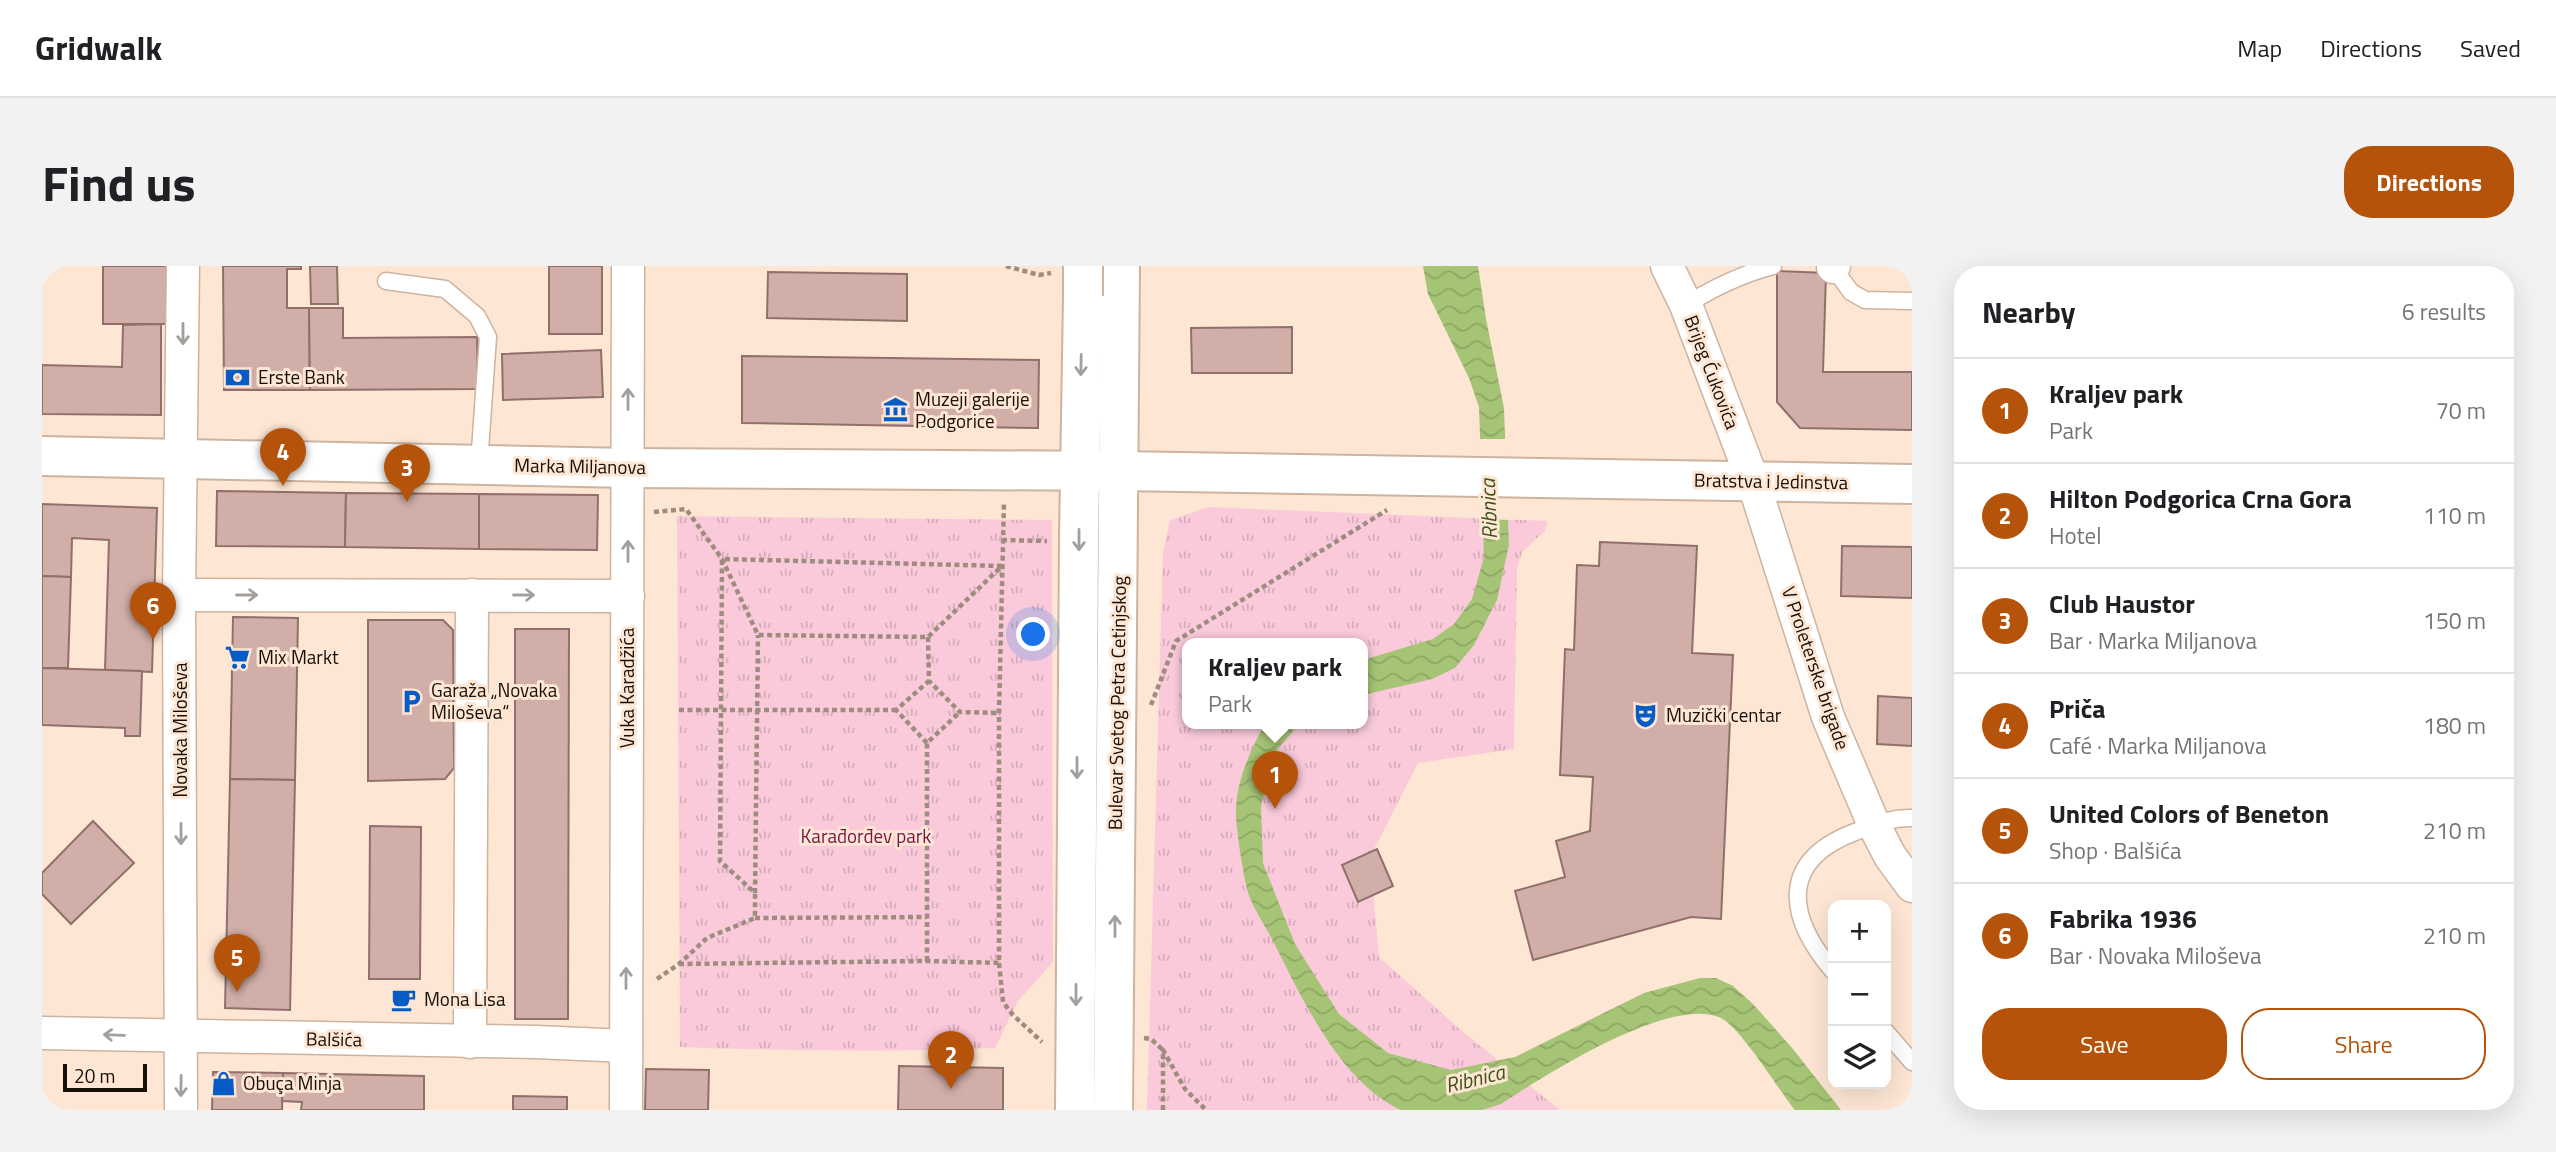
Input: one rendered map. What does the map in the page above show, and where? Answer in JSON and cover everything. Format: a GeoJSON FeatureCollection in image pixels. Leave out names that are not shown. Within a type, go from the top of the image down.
{"type":"FeatureCollection","features":[{"type":"Feature","properties":{"kind":"main road","name":"Bulevar Svetog Petra Cetinjskog"},"geometry":{"type":"LineString","coordinates":[[1075,1110],[1079,472],[1076,278]]}},
{"type":"Feature","properties":{"kind":"main road","name":"Bulevar Svetog Petra Cetinjskog"},"geometry":{"type":"LineString","coordinates":[[1113,1110],[1120,281]]}},
{"type":"Feature","properties":{"kind":"main road","name":"Marka Miljanova"},"geometry":{"type":"LineString","coordinates":[[42,456],[628,468],[1119,471]]}},
{"type":"Feature","properties":{"kind":"main road"},"geometry":{"type":"LineString","coordinates":[[1119,471],[1394,492]]}},
{"type":"Feature","properties":{"kind":"main road","name":"Bratstva i Jedinstva"},"geometry":{"type":"LineString","coordinates":[[1394,492],[1630,479],[1912,484]]}},
{"type":"Feature","properties":{"kind":"street","name":"Novaka Miloševa"},"geometry":{"type":"LineString","coordinates":[[181,1110],[179,594],[183,266]]}},
{"type":"Feature","properties":{"kind":"street","name":"Vuka Karadžića"},"geometry":{"type":"LineString","coordinates":[[626,1110],[628,266]]}},
{"type":"Feature","properties":{"kind":"street","name":"Brijeg Ćukovića"},"geometry":{"type":"LineString","coordinates":[[1667,266],[1686,305],[1753,481]]}},
{"type":"Feature","properties":{"kind":"street","name":"V Proleterske brigade"},"geometry":{"type":"LineString","coordinates":[[1753,481],[1828,717],[1874,825],[1890,856],[1912,886]]}},
{"type":"Feature","properties":{"kind":"street"},"geometry":{"type":"LineString","coordinates":[[179,594],[628,596]]}},
{"type":"Feature","properties":{"kind":"street"},"geometry":{"type":"LineString","coordinates":[[470,1042],[472,595]]}},
{"type":"Feature","properties":{"kind":"street","name":"Balšića"},"geometry":{"type":"LineString","coordinates":[[42,1033],[626,1046]]}},
{"type":"Feature","properties":{"kind":"lane"},"geometry":{"type":"LineString","coordinates":[[1686,305],[1710,290],[1773,266]]}},
{"type":"Feature","properties":{"kind":"lane"},"geometry":{"type":"LineString","coordinates":[[1832,266],[1851,292],[1865,300],[1912,301]]}},
{"type":"Feature","properties":{"kind":"lane"},"geometry":{"type":"LineString","coordinates":[[386,281],[445,289],[477,316],[488,337],[479,464]]}},
{"type":"Feature","properties":{"kind":"lane"},"geometry":{"type":"LineString","coordinates":[[1828,965],[1819,955],[1802,922],[1798,897],[1801,878],[1811,860],[1830,842],[1893,819],[1912,818]]}},
{"type":"Feature","properties":{"kind":"lane"},"geometry":{"type":"LineString","coordinates":[[1891,1038],[1912,1062]]}},
{"type":"Feature","properties":{"kind":"path"},"geometry":{"type":"LineString","coordinates":[[1006,266],[1039,275],[1076,278]]}},
{"type":"Feature","properties":{"kind":"path"},"geometry":{"type":"LineString","coordinates":[[1006,470],[999,713],[999,962],[1003,1002],[1048,1048]]}},
{"type":"Feature","properties":{"kind":"path"},"geometry":{"type":"LineString","coordinates":[[1149,711],[1176,641],[1394,492]]}},
{"type":"Feature","properties":{"kind":"path"},"geometry":{"type":"LineString","coordinates":[[690,516],[722,559],[758,635],[755,918]]}},
{"type":"Feature","properties":{"kind":"path"},"geometry":{"type":"LineString","coordinates":[[1002,540],[1052,541]]}},
{"type":"Feature","properties":{"kind":"path"},"geometry":{"type":"LineString","coordinates":[[722,559],[1002,566]]}},
{"type":"Feature","properties":{"kind":"path"},"geometry":{"type":"LineString","coordinates":[[722,559],[720,861],[755,893]]}},
{"type":"Feature","properties":{"kind":"path"},"geometry":{"type":"LineString","coordinates":[[758,635],[928,637],[1002,566]]}},
{"type":"Feature","properties":{"kind":"path"},"geometry":{"type":"LineString","coordinates":[[928,637],[929,681],[960,712],[999,713]]}},
{"type":"Feature","properties":{"kind":"path"},"geometry":{"type":"LineString","coordinates":[[679,710],[896,710],[929,681]]}},
{"type":"Feature","properties":{"kind":"path"},"geometry":{"type":"LineString","coordinates":[[896,710],[927,743],[927,961]]}},
{"type":"Feature","properties":{"kind":"path"},"geometry":{"type":"LineString","coordinates":[[927,743],[960,712]]}},
{"type":"Feature","properties":{"kind":"path"},"geometry":{"type":"LineString","coordinates":[[927,917],[755,918],[707,938],[679,964],[999,962]]}},
{"type":"Feature","properties":{"kind":"path"},"geometry":{"type":"LineString","coordinates":[[1139,1037],[1151,1039],[1163,1050],[1185,1089],[1206,1110]]}},
{"type":"Feature","properties":{"kind":"path"},"geometry":{"type":"LineString","coordinates":[[1163,1050],[1163,1110]]}},
{"type":"Feature","properties":{"kind":"green space"},"geometry":{"type":"Polygon","coordinates":[[[1208,507],[1547,521],[1545,531],[1522,552],[1517,569],[1514,749],[1418,763],[1370,857],[1379,957],[1463,1032],[1560,1110],[1147,1110],[1163,553],[1170,520],[1208,507]]]}},
{"type":"Feature","properties":{"kind":"green space","name":"Karađorđev park"},"geometry":{"type":"Polygon","coordinates":[[[677,516],[1052,520],[1053,962],[1018,1001],[995,1048],[837,1050],[680,1047],[677,516]]]}},
{"type":"Feature","properties":{"kind":"water","name":"Ribnica"},"geometry":{"type":"Polygon","coordinates":[[[1423,266],[1478,266],[1504,408],[1509,545],[1497,600],[1474,645],[1455,668],[1432,679],[1368,694],[1368,658],[1433,639],[1454,624],[1472,599],[1484,557],[1479,407],[1469,378],[1428,294],[1423,266]]]}},
{"type":"Feature","properties":{"kind":"water","name":"Ribnica"},"geometry":{"type":"Polygon","coordinates":[[[1262,729],[1295,729],[1271,757],[1261,807],[1263,863],[1295,944],[1339,1014],[1388,1053],[1451,1070],[1515,1057],[1644,993],[1700,978],[1716,978],[1733,986],[1753,1004],[1841,1110],[1795,1110],[1749,1046],[1729,1024],[1721,1018],[1699,1014],[1672,1017],[1641,1027],[1576,1058],[1501,1104],[1482,1110],[1401,1110],[1379,1097],[1340,1058],[1324,1034],[1254,907],[1247,889],[1236,809],[1239,786],[1262,729]]]}},
{"type":"Feature","properties":{"kind":"pier"},"geometry":{"type":"Polygon","coordinates":[[[1476,439],[1509,439],[1512,520],[1479,519],[1476,439]]]}},
{"type":"Feature","properties":{"kind":"building"},"geometry":{"type":"Polygon","coordinates":[[[103,266],[167,266],[166,324],[103,324],[103,266]]]}},
{"type":"Feature","properties":{"kind":"building"},"geometry":{"type":"Polygon","coordinates":[[[223,266],[301,266],[301,269],[287,269],[287,308],[309,308],[310,390],[224,390],[223,266]]]}},
{"type":"Feature","properties":{"kind":"building"},"geometry":{"type":"Polygon","coordinates":[[[310,266],[337,266],[338,304],[311,304],[310,266]]]}},
{"type":"Feature","properties":{"kind":"building"},"geometry":{"type":"Polygon","coordinates":[[[549,266],[602,266],[602,334],[549,334],[549,266]]]}},
{"type":"Feature","properties":{"kind":"building"},"geometry":{"type":"Polygon","coordinates":[[[1777,271],[1826,273],[1823,372],[1912,372],[1912,430],[1800,428],[1777,402],[1777,271]]]}},
{"type":"Feature","properties":{"kind":"building"},"geometry":{"type":"Polygon","coordinates":[[[768,272],[907,274],[907,321],[767,318],[768,272]]]}},
{"type":"Feature","properties":{"kind":"building"},"geometry":{"type":"Polygon","coordinates":[[[309,308],[343,308],[343,338],[477,337],[478,389],[310,390],[309,308]]]}},
{"type":"Feature","properties":{"kind":"building"},"geometry":{"type":"Polygon","coordinates":[[[161,324],[161,415],[42,414],[42,365],[122,367],[123,325],[161,324]]]}},
{"type":"Feature","properties":{"kind":"building"},"geometry":{"type":"Polygon","coordinates":[[[1292,327],[1292,373],[1192,373],[1191,328],[1292,327]]]}},
{"type":"Feature","properties":{"kind":"building"},"geometry":{"type":"Polygon","coordinates":[[[601,350],[603,397],[503,400],[502,354],[601,350]]]}},
{"type":"Feature","properties":{"kind":"building"},"geometry":{"type":"Polygon","coordinates":[[[742,356],[1039,360],[1038,428],[742,423],[742,356]]]}},
{"type":"Feature","properties":{"kind":"building"},"geometry":{"type":"Polygon","coordinates":[[[217,491],[346,493],[345,547],[216,546],[217,491]]]}},
{"type":"Feature","properties":{"kind":"building"},"geometry":{"type":"Polygon","coordinates":[[[346,493],[479,494],[479,549],[345,547],[346,493]]]}},
{"type":"Feature","properties":{"kind":"building"},"geometry":{"type":"Polygon","coordinates":[[[479,494],[598,495],[597,550],[479,549],[479,494]]]}},
{"type":"Feature","properties":{"kind":"building"},"geometry":{"type":"Polygon","coordinates":[[[42,504],[157,508],[152,672],[105,670],[109,540],[72,538],[71,577],[42,576],[42,504]]]}},
{"type":"Feature","properties":{"kind":"building","name":"Muzički centar"},"geometry":{"type":"Polygon","coordinates":[[[1600,542],[1697,546],[1692,653],[1733,655],[1721,919],[1691,917],[1533,960],[1515,891],[1565,877],[1556,841],[1590,831],[1593,777],[1560,775],[1565,649],[1574,650],[1577,565],[1599,566],[1600,542]]]}},
{"type":"Feature","properties":{"kind":"building"},"geometry":{"type":"Polygon","coordinates":[[[1842,546],[1912,547],[1912,598],[1841,596],[1842,546]]]}},
{"type":"Feature","properties":{"kind":"building"},"geometry":{"type":"Polygon","coordinates":[[[42,576],[71,577],[68,668],[42,668],[42,576]]]}},
{"type":"Feature","properties":{"kind":"building"},"geometry":{"type":"Polygon","coordinates":[[[233,617],[298,618],[295,780],[230,779],[233,617]]]}},
{"type":"Feature","properties":{"kind":"building","name":"Garaža „Novaka Miloševa“"},"geometry":{"type":"Polygon","coordinates":[[[368,620],[443,620],[453,630],[454,768],[445,779],[368,781],[368,620]]]}},
{"type":"Feature","properties":{"kind":"building"},"geometry":{"type":"Polygon","coordinates":[[[515,629],[569,629],[568,1019],[515,1019],[515,629]]]}},
{"type":"Feature","properties":{"kind":"building"},"geometry":{"type":"Polygon","coordinates":[[[42,668],[142,671],[140,736],[125,736],[125,728],[42,725],[42,668]]]}},
{"type":"Feature","properties":{"kind":"building"},"geometry":{"type":"Polygon","coordinates":[[[1878,696],[1912,698],[1912,746],[1877,744],[1878,696]]]}},
{"type":"Feature","properties":{"kind":"building"},"geometry":{"type":"Polygon","coordinates":[[[230,779],[295,780],[290,1010],[225,1008],[230,779]]]}},
{"type":"Feature","properties":{"kind":"building"},"geometry":{"type":"Polygon","coordinates":[[[93,821],[134,863],[71,924],[42,894],[42,873],[93,821]]]}},
{"type":"Feature","properties":{"kind":"building"},"geometry":{"type":"Polygon","coordinates":[[[370,826],[421,827],[420,979],[369,979],[370,826]]]}},
{"type":"Feature","properties":{"kind":"building"},"geometry":{"type":"Polygon","coordinates":[[[1377,849],[1393,886],[1358,902],[1342,865],[1377,849]]]}},
{"type":"Feature","properties":{"kind":"building"},"geometry":{"type":"Polygon","coordinates":[[[899,1066],[1003,1068],[1003,1110],[898,1110],[899,1066]]]}},
{"type":"Feature","properties":{"kind":"building"},"geometry":{"type":"Polygon","coordinates":[[[646,1069],[709,1070],[708,1110],[645,1110],[646,1069]]]}},
{"type":"Feature","properties":{"kind":"building"},"geometry":{"type":"Polygon","coordinates":[[[213,1072],[283,1073],[282,1110],[212,1110],[213,1072]]]}},
{"type":"Feature","properties":{"kind":"building"},"geometry":{"type":"Polygon","coordinates":[[[283,1073],[424,1076],[424,1110],[301,1110],[302,1102],[282,1101],[283,1073]]]}},
{"type":"Feature","properties":{"kind":"building"},"geometry":{"type":"Polygon","coordinates":[[[513,1096],[567,1097],[567,1110],[513,1110],[513,1096]]]}},
{"type":"Feature","properties":{"kind":"place","name":"Erste Bank"},"geometry":{"type":"Point","coordinates":[238,377]}},
{"type":"Feature","properties":{"kind":"place","name":"Muzeji galerije Podgorice"},"geometry":{"type":"Point","coordinates":[895,410]}},
{"type":"Feature","properties":{"kind":"place","name":"Priča"},"geometry":{"type":"Point","coordinates":[283,486]}},
{"type":"Feature","properties":{"kind":"place","name":"Club Haustor"},"geometry":{"type":"Point","coordinates":[407,502]}},
{"type":"Feature","properties":{"kind":"place","name":"Fabrika 1936"},"geometry":{"type":"Point","coordinates":[153,640]}},
{"type":"Feature","properties":{"kind":"place","name":"Mix Markt"},"geometry":{"type":"Point","coordinates":[238,657]}},
{"type":"Feature","properties":{"kind":"place","name":"Garaža „Novaka Miloševa“"},"geometry":{"type":"Point","coordinates":[411,701]}},
{"type":"Feature","properties":{"kind":"place","name":"Muzički centar"},"geometry":{"type":"Point","coordinates":[1646,715]}},
{"type":"Feature","properties":{"kind":"place","name":"Kraljev park"},"geometry":{"type":"Point","coordinates":[1275,809]}},
{"type":"Feature","properties":{"kind":"place","name":"United Colors of Beneton"},"geometry":{"type":"Point","coordinates":[237,992]}},
{"type":"Feature","properties":{"kind":"place","name":"Mona Lisa"},"geometry":{"type":"Point","coordinates":[404,999]}},
{"type":"Feature","properties":{"kind":"place","name":"Obuça Minja"},"geometry":{"type":"Point","coordinates":[223,1083]}},
{"type":"Feature","properties":{"kind":"place","name":"Hilton Podgorica Crna Gora"},"geometry":{"type":"Point","coordinates":[951,1089]}}]}
